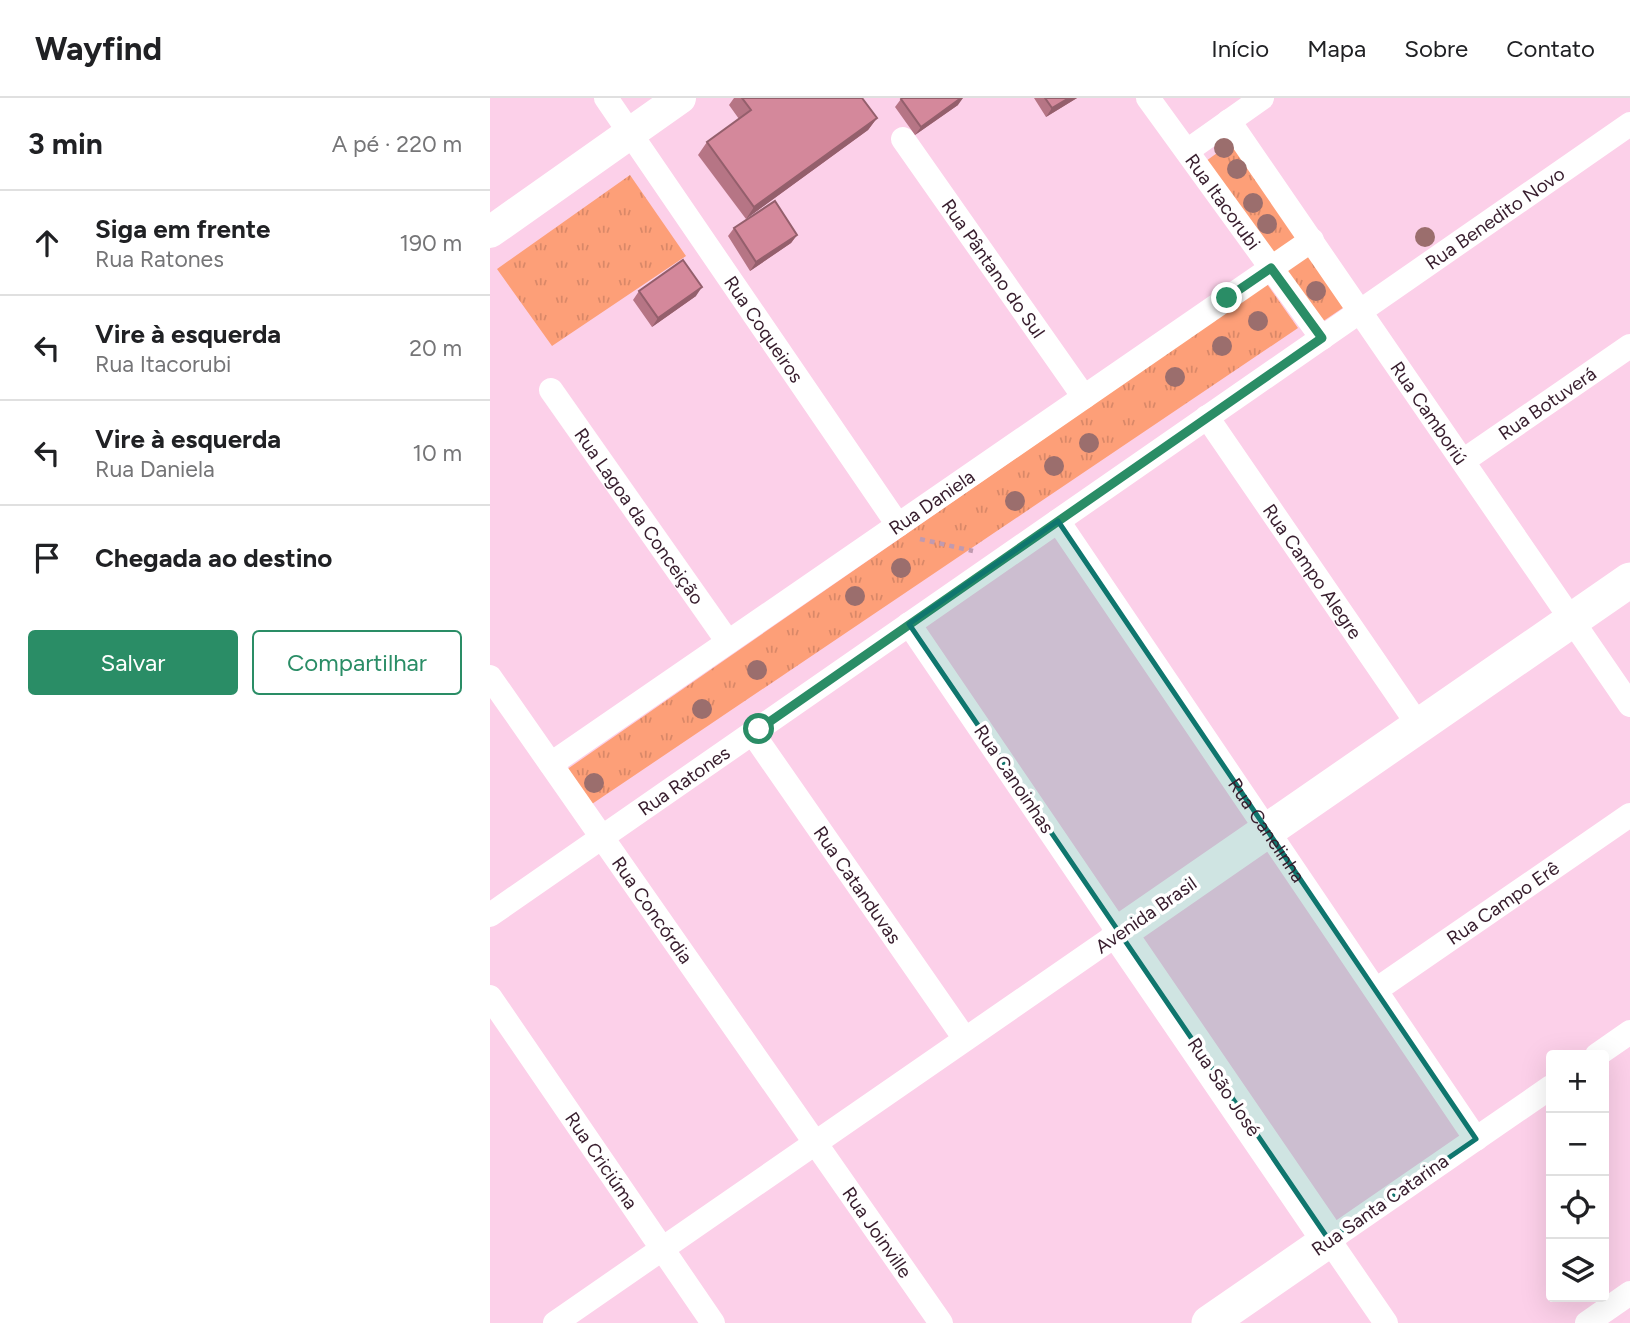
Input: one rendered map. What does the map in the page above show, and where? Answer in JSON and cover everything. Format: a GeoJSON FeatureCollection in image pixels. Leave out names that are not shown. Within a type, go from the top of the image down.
{"type":"FeatureCollection","features":[{"type":"Feature","properties":{"kind":"main road","name":"Avenida Brasil"},"geometry":{"type":"LineString","coordinates":[[1119,933],[1630,580]]}},
{"type":"Feature","properties":{"kind":"main road","name":"Rua São José"},"geometry":{"type":"LineString","coordinates":[[1119,933],[1329,1240]]}},
{"type":"Feature","properties":{"kind":"main road","name":"Rua Santa Catarina"},"geometry":{"type":"LineString","coordinates":[[1209,1323],[1329,1240]]}},
{"type":"Feature","properties":{"kind":"street","name":"Rua Coqueiros"},"geometry":{"type":"LineString","coordinates":[[606,98],[893,528]]}},
{"type":"Feature","properties":{"kind":"street"},"geometry":{"type":"LineString","coordinates":[[490,232],[680,98]]}},
{"type":"Feature","properties":{"kind":"street","name":"Rua Itacorubi"},"geometry":{"type":"LineString","coordinates":[[1149,98],[1322,338]]}},
{"type":"Feature","properties":{"kind":"street"},"geometry":{"type":"LineString","coordinates":[[1187,151],[1262,98]]}},
{"type":"Feature","properties":{"kind":"street","name":"Rua Camboriú"},"geometry":{"type":"LineString","coordinates":[[1229,121],[1630,705]]}},
{"type":"Feature","properties":{"kind":"street","name":"Rua Benedito Novo"},"geometry":{"type":"LineString","coordinates":[[1360,311],[1630,124]]}},
{"type":"Feature","properties":{"kind":"street","name":"Rua Pântano do Sul"},"geometry":{"type":"LineString","coordinates":[[903,139],[1084,397]]}},
{"type":"Feature","properties":{"kind":"street","name":"Rua Daniela"},"geometry":{"type":"LineString","coordinates":[[551,764],[1311,240]]}},
{"type":"Feature","properties":{"kind":"street","name":"Rua Ratones"},"geometry":{"type":"LineString","coordinates":[[490,915],[1360,311]]}},
{"type":"Feature","properties":{"kind":"street","name":"Rua Botuverá"},"geometry":{"type":"LineString","coordinates":[[1463,461],[1630,346]]}},
{"type":"Feature","properties":{"kind":"street","name":"Rua Lagoa da Conceição"},"geometry":{"type":"LineString","coordinates":[[551,390],[728,642]]}},
{"type":"Feature","properties":{"kind":"street","name":"Rua Campo Alegre"},"geometry":{"type":"LineString","coordinates":[[1207,418],[1419,726]]}},
{"type":"Feature","properties":{"kind":"street","name":"Rua Canelinha"},"geometry":{"type":"LineString","coordinates":[[1058,521],[1476,1139]]}},
{"type":"Feature","properties":{"kind":"street","name":"Rua Canoinhas"},"geometry":{"type":"LineString","coordinates":[[909,624],[1119,933]]}},
{"type":"Feature","properties":{"kind":"street","name":"Rua Concórdia"},"geometry":{"type":"LineString","coordinates":[[490,677],[815,1143]]}},
{"type":"Feature","properties":{"kind":"street","name":"Rua Catanduvas"},"geometry":{"type":"LineString","coordinates":[[759,729],[758,741],[965,1039]]}},
{"type":"Feature","properties":{"kind":"street","name":"Rua Campo Erê"},"geometry":{"type":"LineString","coordinates":[[1376,990],[1630,815]]}},
{"type":"Feature","properties":{"kind":"street","name":"Avenida Brasil"},"geometry":{"type":"LineString","coordinates":[[555,1323],[1119,933]]}},
{"type":"Feature","properties":{"kind":"street","name":"Rua Criciúma"},"geometry":{"type":"LineString","coordinates":[[490,997],[713,1323]]}},
{"type":"Feature","properties":{"kind":"street"},"geometry":{"type":"LineString","coordinates":[[1604,1050],[1630,1032]]}},
{"type":"Feature","properties":{"kind":"street","name":"Rua Santa Catarina"},"geometry":{"type":"LineString","coordinates":[[1329,1240],[1546,1090]]}},
{"type":"Feature","properties":{"kind":"street","name":"Rua Joinville"},"geometry":{"type":"LineString","coordinates":[[815,1143],[941,1323]]}},
{"type":"Feature","properties":{"kind":"street"},"geometry":{"type":"LineString","coordinates":[[1329,1240],[1386,1323]]}},
{"type":"Feature","properties":{"kind":"street"},"geometry":{"type":"LineString","coordinates":[[1587,1323],[1630,1293]]}},
{"type":"Feature","properties":{"kind":"path"},"geometry":{"type":"LineString","coordinates":[[893,528],[1004,558]]}},
{"type":"Feature","properties":{"kind":"highlighted area"},"geometry":{"type":"Polygon","coordinates":[[[1058,521],[1476,1139],[1329,1240],[909,624],[1058,521]]]}},
{"type":"Feature","properties":{"kind":"green space"},"geometry":{"type":"Polygon","coordinates":[[[1235,140],[1303,238],[1272,259],[1206,161],[1235,140]]]}},
{"type":"Feature","properties":{"kind":"green space"},"geometry":{"type":"Polygon","coordinates":[[[630,175],[686,256],[552,346],[497,269],[630,175]]]}},
{"type":"Feature","properties":{"kind":"green space"},"geometry":{"type":"Polygon","coordinates":[[[1310,247],[1350,303],[1319,324],[1279,269],[1310,247]]]}},
{"type":"Feature","properties":{"kind":"green space"},"geometry":{"type":"Polygon","coordinates":[[[1267,284],[1298,328],[592,804],[566,770],[1267,284]]]}},
{"type":"Feature","properties":{"kind":"building"},"geometry":{"type":"Polygon","coordinates":[[[742,98],[862,98],[877,118],[754,207],[707,142],[751,110],[742,98]]]}},
{"type":"Feature","properties":{"kind":"building"},"geometry":{"type":"Polygon","coordinates":[[[902,98],[961,98],[921,127],[902,98]]]}},
{"type":"Feature","properties":{"kind":"building"},"geometry":{"type":"Polygon","coordinates":[[[1045,98],[1069,98],[1052,108],[1045,98]]]}},
{"type":"Feature","properties":{"kind":"building"},"geometry":{"type":"Polygon","coordinates":[[[775,201],[797,235],[756,262],[734,228],[775,201]]]}},
{"type":"Feature","properties":{"kind":"building"},"geometry":{"type":"Polygon","coordinates":[[[683,260],[702,287],[658,318],[639,291],[683,260]]]}},
{"type":"Feature","properties":{"kind":"route"},"geometry":{"type":"LineString","coordinates":[[759,729],[1322,338],[1271,268],[1227,298]]}}]}
